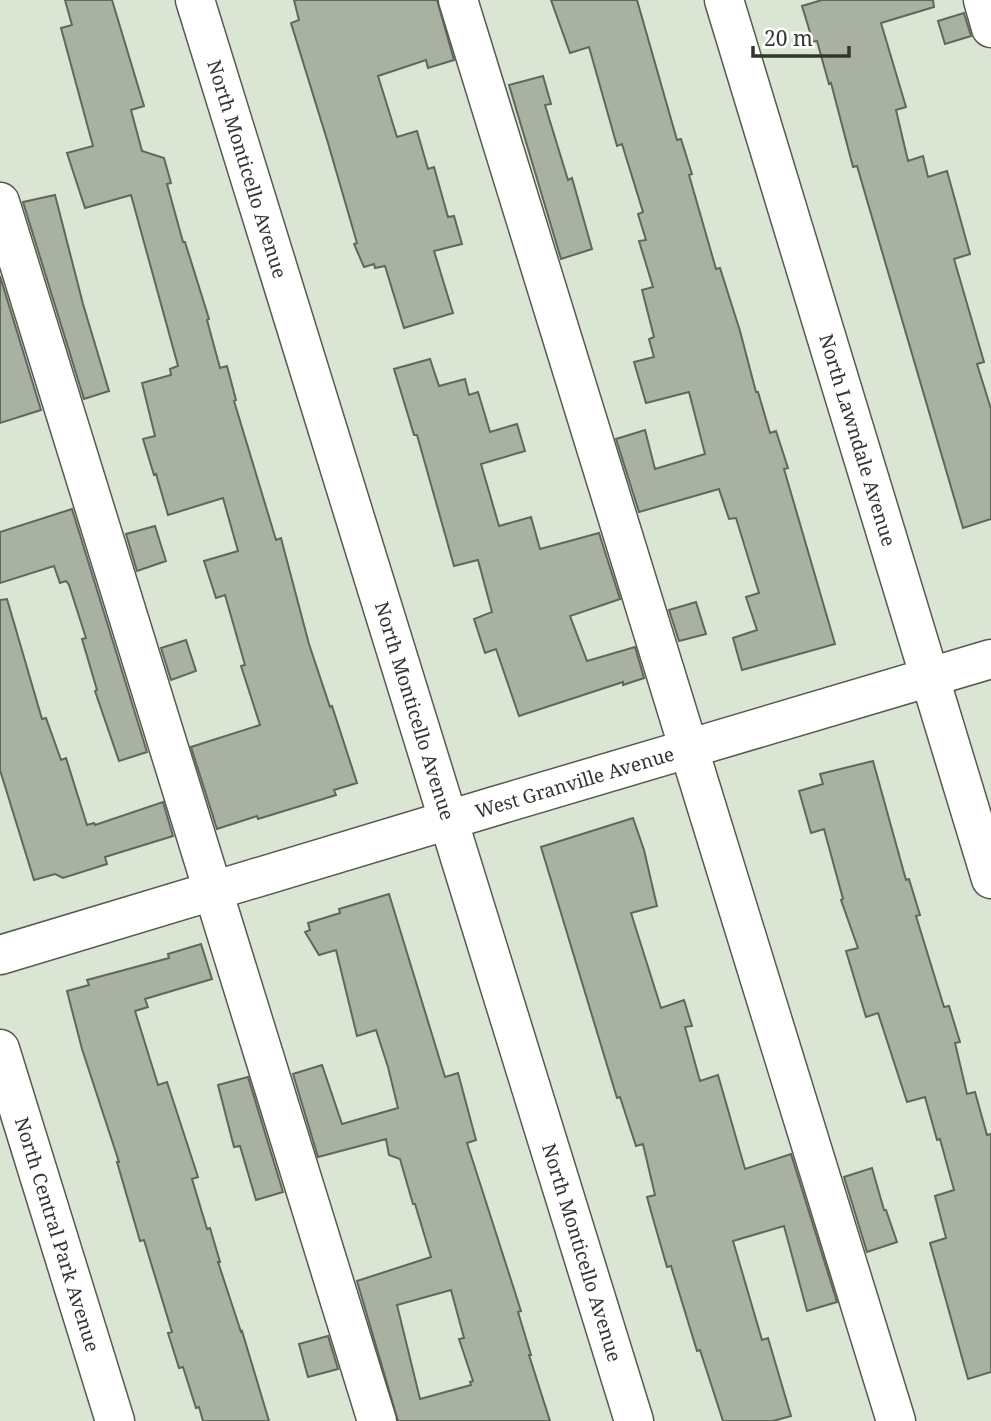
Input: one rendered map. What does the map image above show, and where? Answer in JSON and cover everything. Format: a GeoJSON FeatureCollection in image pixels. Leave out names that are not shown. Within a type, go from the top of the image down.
{"type":"FeatureCollection","features":[{"type":"Feature","properties":{"kind":"street","name":"North Monticello Avenue"},"geometry":{"type":"LineString","coordinates":[[194,0],[634,1421]]}},
{"type":"Feature","properties":{"kind":"street"},"geometry":{"type":"LineString","coordinates":[[458,0],[895,1421]]}},
{"type":"Feature","properties":{"kind":"street","name":"North Lawndale Avenue"},"geometry":{"type":"LineString","coordinates":[[723,0],[991,879]]}},
{"type":"Feature","properties":{"kind":"street"},"geometry":{"type":"LineString","coordinates":[[983,0],[991,28]]}},
{"type":"Feature","properties":{"kind":"street"},"geometry":{"type":"LineString","coordinates":[[0,202],[377,1421]]}},
{"type":"Feature","properties":{"kind":"street","name":"West Granville Avenue"},"geometry":{"type":"LineString","coordinates":[[0,955],[991,659]]}},
{"type":"Feature","properties":{"kind":"street","name":"North Central Park Avenue"},"geometry":{"type":"LineString","coordinates":[[0,1049],[116,1421]]}},
{"type":"Feature","properties":{"kind":"building"},"geometry":{"type":"Polygon","coordinates":[[[65,0],[112,0],[144,106],[131,110],[142,151],[164,158],[171,183],[167,184],[209,319],[207,320],[220,368],[227,366],[236,400],[234,401],[276,540],[281,538],[309,644],[357,783],[334,790],[336,795],[217,829],[191,747],[260,725],[241,666],[245,665],[225,595],[216,598],[204,561],[238,551],[223,498],[168,515],[156,474],[154,475],[143,439],[155,436],[142,383],[171,375],[170,369],[178,366],[131,195],[85,208],[67,153],[93,146],[61,28],[72,25],[65,0]]]}},
{"type":"Feature","properties":{"kind":"building"},"geometry":{"type":"Polygon","coordinates":[[[294,0],[437,0],[454,60],[428,68],[426,60],[378,76],[397,137],[417,131],[428,169],[434,167],[448,217],[454,216],[462,244],[434,251],[453,313],[404,328],[385,266],[375,268],[374,264],[364,267],[354,244],[357,243],[291,23],[299,20],[294,0]]]}},
{"type":"Feature","properties":{"kind":"building"},"geometry":{"type":"Polygon","coordinates":[[[551,0],[637,0],[677,140],[681,139],[692,174],[689,175],[716,269],[720,268],[770,433],[776,431],[788,468],[784,469],[835,644],[742,670],[733,638],[757,630],[746,597],[759,593],[736,518],[729,519],[719,489],[639,512],[616,439],[645,430],[655,469],[705,454],[689,392],[646,403],[634,362],[654,357],[649,339],[654,337],[642,290],[653,287],[639,241],[646,240],[638,214],[643,212],[622,144],[617,146],[589,47],[570,53],[551,0]]]}},
{"type":"Feature","properties":{"kind":"building"},"geometry":{"type":"Polygon","coordinates":[[[822,0],[933,0],[934,7],[881,23],[906,107],[896,110],[908,161],[923,156],[928,177],[947,171],[970,254],[954,259],[984,362],[977,364],[991,409],[991,519],[963,528],[857,166],[853,167],[831,83],[829,84],[817,41],[813,42],[802,6],[822,0]]]}},
{"type":"Feature","properties":{"kind":"building"},"geometry":{"type":"Polygon","coordinates":[[[964,13],[971,36],[945,44],[938,21],[964,13]]]}},
{"type":"Feature","properties":{"kind":"building"},"geometry":{"type":"Polygon","coordinates":[[[543,76],[551,104],[545,105],[568,180],[572,178],[592,249],[561,259],[509,85],[543,76]]]}},
{"type":"Feature","properties":{"kind":"building"},"geometry":{"type":"Polygon","coordinates":[[[55,195],[109,391],[84,399],[23,202],[55,195]]]}},
{"type":"Feature","properties":{"kind":"building"},"geometry":{"type":"Polygon","coordinates":[[[0,276],[41,410],[0,423],[0,276]]]}},
{"type":"Feature","properties":{"kind":"building"},"geometry":{"type":"Polygon","coordinates":[[[430,359],[439,386],[465,379],[469,395],[478,392],[490,432],[517,424],[525,451],[481,464],[499,526],[531,517],[540,549],[599,533],[620,599],[570,616],[587,661],[635,647],[644,678],[623,685],[623,682],[519,716],[496,649],[485,653],[474,619],[492,612],[478,560],[454,566],[417,435],[414,435],[394,369],[430,359]]]}},
{"type":"Feature","properties":{"kind":"building"},"geometry":{"type":"Polygon","coordinates":[[[72,509],[147,752],[119,761],[95,691],[97,690],[82,639],[86,638],[69,585],[66,581],[60,583],[54,566],[0,583],[0,532],[72,509]]]}},
{"type":"Feature","properties":{"kind":"building"},"geometry":{"type":"Polygon","coordinates":[[[155,526],[166,561],[137,571],[126,534],[155,526]]]}},
{"type":"Feature","properties":{"kind":"building"},"geometry":{"type":"Polygon","coordinates":[[[7,599],[42,719],[46,718],[61,760],[66,758],[87,825],[95,825],[163,802],[173,836],[105,857],[107,864],[63,878],[55,874],[34,880],[0,770],[0,600],[7,599]]]}},
{"type":"Feature","properties":{"kind":"building"},"geometry":{"type":"Polygon","coordinates":[[[696,602],[706,634],[679,641],[669,610],[696,602]]]}},
{"type":"Feature","properties":{"kind":"building"},"geometry":{"type":"Polygon","coordinates":[[[186,640],[196,671],[171,680],[161,648],[186,640]]]}},
{"type":"Feature","properties":{"kind":"building"},"geometry":{"type":"Polygon","coordinates":[[[873,761],[906,880],[909,879],[920,915],[916,916],[944,1007],[949,1006],[960,1042],[955,1043],[967,1094],[975,1092],[987,1135],[991,1134],[991,1372],[968,1379],[930,1243],[946,1238],[935,1196],[954,1190],[940,1139],[937,1140],[925,1097],[907,1102],[878,1013],[866,1017],[846,951],[858,948],[841,900],[843,899],[824,829],[811,833],[799,791],[823,784],[820,774],[873,761]]]}},
{"type":"Feature","properties":{"kind":"building"},"geometry":{"type":"Polygon","coordinates":[[[633,818],[644,850],[657,906],[631,913],[661,1008],[684,1000],[692,1026],[685,1027],[700,1081],[718,1075],[745,1169],[791,1154],[837,1302],[807,1311],[784,1226],[733,1241],[762,1340],[768,1338],[791,1416],[773,1421],[723,1421],[700,1350],[697,1351],[671,1266],[667,1267],[654,1222],[647,1197],[655,1195],[643,1144],[636,1146],[620,1097],[617,1098],[541,847],[633,818]]]}},
{"type":"Feature","properties":{"kind":"building"},"geometry":{"type":"Polygon","coordinates":[[[389,894],[445,1077],[458,1073],[476,1140],[467,1143],[521,1311],[518,1312],[529,1355],[550,1421],[398,1421],[357,1281],[431,1257],[415,1204],[400,1159],[389,1155],[386,1139],[318,1157],[293,1074],[322,1065],[342,1124],[398,1108],[376,1030],[357,1036],[336,950],[319,955],[305,932],[310,930],[308,923],[340,913],[339,909],[389,894]],[[451,1290],[397,1305],[420,1399],[471,1385],[470,1382],[473,1381],[459,1339],[464,1338],[451,1290]]]}},
{"type":"Feature","properties":{"kind":"building"},"geometry":{"type":"Polygon","coordinates":[[[201,944],[212,979],[145,999],[148,1007],[135,1011],[158,1085],[167,1082],[198,1177],[192,1179],[207,1229],[210,1228],[218,1262],[269,1421],[203,1421],[199,1407],[196,1408],[183,1367],[179,1368],[168,1333],[172,1332],[144,1240],[140,1241],[67,991],[89,985],[87,980],[169,958],[168,954],[201,944]]]}},
{"type":"Feature","properties":{"kind":"building"},"geometry":{"type":"Polygon","coordinates":[[[248,1077],[283,1192],[256,1200],[240,1146],[234,1147],[218,1085],[248,1077]]]}},
{"type":"Feature","properties":{"kind":"building"},"geometry":{"type":"Polygon","coordinates":[[[872,1168],[897,1242],[867,1252],[844,1177],[872,1168]]]}},
{"type":"Feature","properties":{"kind":"building"},"geometry":{"type":"Polygon","coordinates":[[[328,1336],[338,1369],[308,1377],[299,1344],[328,1336]]]}}]}
